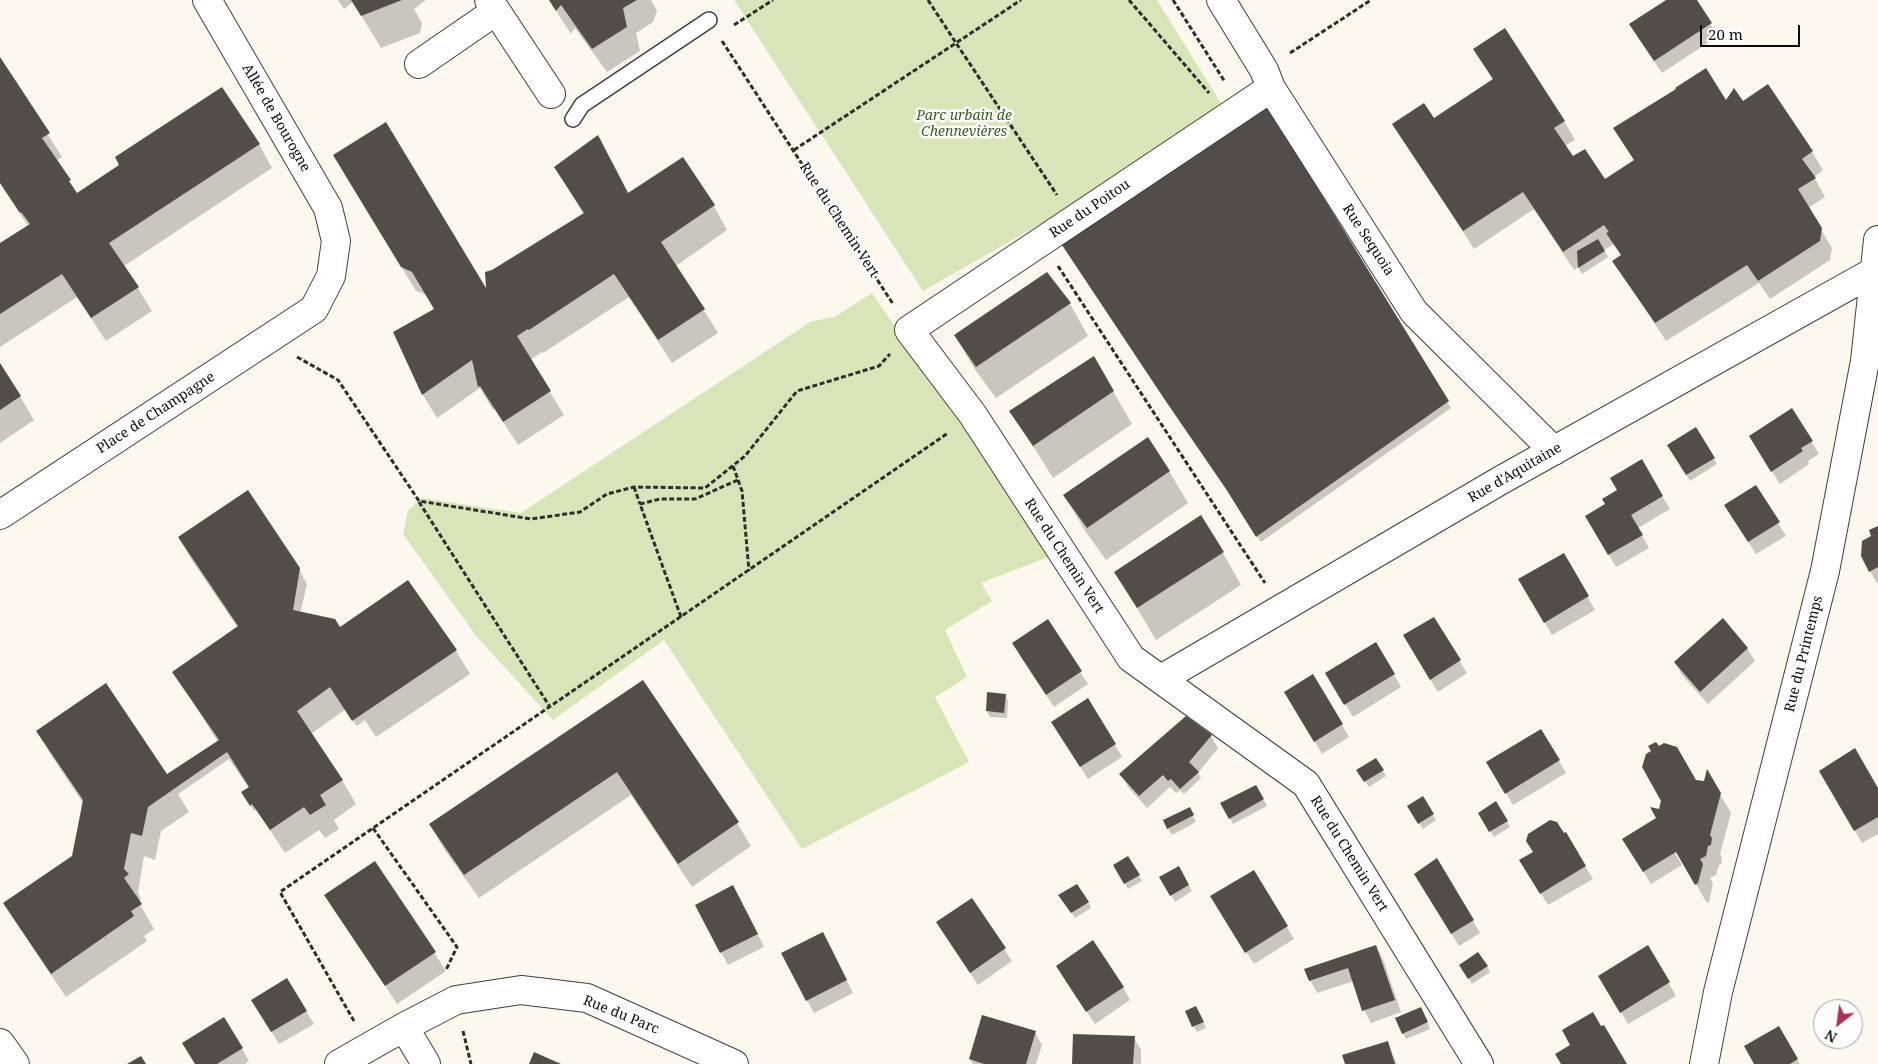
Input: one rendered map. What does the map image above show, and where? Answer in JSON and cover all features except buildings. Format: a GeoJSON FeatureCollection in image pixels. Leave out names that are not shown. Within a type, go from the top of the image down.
{"type":"FeatureCollection","features":[{"type":"Feature","properties":{"kind":"street","name":"Allée de Bourogne"},"geometry":{"type":"LineString","coordinates":[[207,0],[328,208],[336,241]]}},
{"type":"Feature","properties":{"kind":"street","name":"Rue Sequoia"},"geometry":{"type":"LineString","coordinates":[[1221,0],[1267,79],[1414,312],[1554,451]]}},
{"type":"Feature","properties":{"kind":"street"},"geometry":{"type":"LineString","coordinates":[[419,64],[493,5],[551,94]]}},
{"type":"Feature","properties":{"kind":"street","name":"Rue du Poitou"},"geometry":{"type":"LineString","coordinates":[[909,330],[1235,112],[1267,79]]}},
{"type":"Feature","properties":{"kind":"street","name":"Rue du Printemps"},"geometry":{"type":"LineString","coordinates":[[1704,1064],[1718,992],[1825,571],[1865,362],[1873,272],[1878,240]]}},
{"type":"Feature","properties":{"kind":"street","name":"Place de Champagne"},"geometry":{"type":"LineString","coordinates":[[0,515],[314,309],[331,276],[336,241]]}},
{"type":"Feature","properties":{"kind":"street","name":"Rue d'Aquitaine"},"geometry":{"type":"LineString","coordinates":[[1161,679],[1554,451],[1873,272]]}},
{"type":"Feature","properties":{"kind":"street","name":"Rue du Chemin Vert"},"geometry":{"type":"LineString","coordinates":[[909,330],[973,415],[1131,658],[1306,784],[1479,1064]]}},
{"type":"Feature","properties":{"kind":"street","name":"Rue du Parc"},"geometry":{"type":"LineString","coordinates":[[340,1064],[368,1046],[456,1000],[521,990],[587,998],[734,1064]]}},
{"type":"Feature","properties":{"kind":"street"},"geometry":{"type":"LineString","coordinates":[[404,1027],[426,1064]]}},
{"type":"Feature","properties":{"kind":"street"},"geometry":{"type":"LineString","coordinates":[[0,1043],[15,1064]]}},
{"type":"Feature","properties":{"kind":"lane"},"geometry":{"type":"LineString","coordinates":[[573,119],[582,105],[708,20]]}},
{"type":"Feature","properties":{"kind":"path"},"geometry":{"type":"LineString","coordinates":[[719,35],[773,0]]}},
{"type":"Feature","properties":{"kind":"path"},"geometry":{"type":"LineString","coordinates":[[928,0],[1073,219]]}},
{"type":"Feature","properties":{"kind":"path"},"geometry":{"type":"LineString","coordinates":[[794,150],[1021,0]]}},
{"type":"Feature","properties":{"kind":"path"},"geometry":{"type":"LineString","coordinates":[[1129,0],[1235,112]]}},
{"type":"Feature","properties":{"kind":"path"},"geometry":{"type":"LineString","coordinates":[[1173,0],[1235,112]]}},
{"type":"Feature","properties":{"kind":"path"},"geometry":{"type":"LineString","coordinates":[[1267,79],[1371,0]]}},
{"type":"Feature","properties":{"kind":"path","name":"Rue du Chemin Vert"},"geometry":{"type":"LineString","coordinates":[[708,20],[909,330]]}},
{"type":"Feature","properties":{"kind":"path"},"geometry":{"type":"LineString","coordinates":[[1041,241],[1281,609]]}},
{"type":"Feature","properties":{"kind":"path"},"geometry":{"type":"LineString","coordinates":[[419,501],[531,519],[580,512],[607,494],[634,487],[705,488],[745,456],[797,391],[879,366],[909,330]]}},
{"type":"Feature","properties":{"kind":"path"},"geometry":{"type":"LineString","coordinates":[[265,340],[338,380],[419,501],[550,707]]}},
{"type":"Feature","properties":{"kind":"path"},"geometry":{"type":"LineString","coordinates":[[368,1046],[280,892],[973,415]]}},
{"type":"Feature","properties":{"kind":"path"},"geometry":{"type":"LineString","coordinates":[[733,466],[742,491],[749,570]]}},
{"type":"Feature","properties":{"kind":"path"},"geometry":{"type":"LineString","coordinates":[[640,504],[660,499],[695,499],[738,480]]}},
{"type":"Feature","properties":{"kind":"path"},"geometry":{"type":"LineString","coordinates":[[634,487],[681,617]]}},
{"type":"Feature","properties":{"kind":"path"},"geometry":{"type":"LineString","coordinates":[[373,828],[457,947],[446,972],[456,1000]]}},
{"type":"Feature","properties":{"kind":"green space","name":"Parc urbain de Chennevières"},"geometry":{"type":"Polygon","coordinates":[[[734,0],[1157,0],[1229,116],[923,291],[734,0]]]}},
{"type":"Feature","properties":{"kind":"green space"},"geometry":{"type":"Polygon","coordinates":[[[872,293],[1051,556],[981,583],[992,601],[945,630],[967,677],[935,697],[969,762],[802,849],[664,640],[553,720],[477,637],[403,534],[408,510],[422,498],[521,513],[810,322],[836,316],[872,293]]]}}]}
